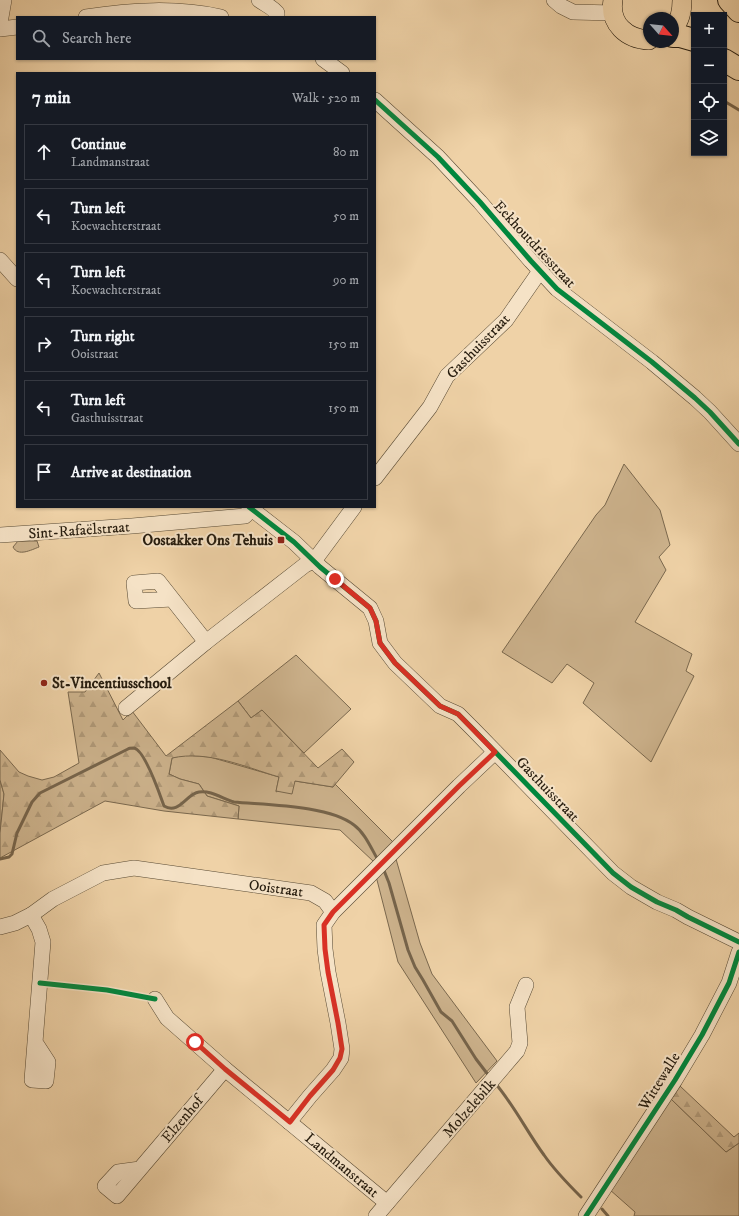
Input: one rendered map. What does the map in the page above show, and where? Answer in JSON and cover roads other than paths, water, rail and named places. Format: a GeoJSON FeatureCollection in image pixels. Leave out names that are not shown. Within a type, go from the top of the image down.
{"type":"FeatureCollection","features":[{"type":"Feature","properties":{"kind":"highway"},"geometry":{"type":"LineString","coordinates":[[729,0],[739,11]]}},
{"type":"Feature","properties":{"kind":"highway"},"geometry":{"type":"LineString","coordinates":[[679,36],[691,39]]}},
{"type":"Feature","properties":{"kind":"highway"},"geometry":{"type":"LineString","coordinates":[[727,62],[739,70]]}},
{"type":"Feature","properties":{"kind":"main road"},"geometry":{"type":"LineString","coordinates":[[679,19],[682,11],[682,0]]}},
{"type":"Feature","properties":{"kind":"main road"},"geometry":{"type":"LineString","coordinates":[[613,7],[617,23],[623,31],[631,36],[643,40]]}},
{"type":"Feature","properties":{"kind":"street"},"geometry":{"type":"LineString","coordinates":[[0,22],[4,0]]}},
{"type":"Feature","properties":{"kind":"street"},"geometry":{"type":"LineString","coordinates":[[259,0],[272,6],[278,16]]}},
{"type":"Feature","properties":{"kind":"street"},"geometry":{"type":"LineString","coordinates":[[554,0],[561,6],[573,12],[613,7]]}},
{"type":"Feature","properties":{"kind":"street"},"geometry":{"type":"LineString","coordinates":[[92,16],[112,13],[159,10],[200,13],[215,16]]}},
{"type":"Feature","properties":{"kind":"street"},"geometry":{"type":"LineString","coordinates":[[0,29],[16,27]]}},
{"type":"Feature","properties":{"kind":"street"},"geometry":{"type":"LineString","coordinates":[[324,60],[341,72]]}},
{"type":"Feature","properties":{"kind":"street","name":"Eekhoutdriesstraat"},"geometry":{"type":"LineString","coordinates":[[376,101],[417,137],[448,168],[557,289],[652,362],[695,398],[739,444]]}},
{"type":"Feature","properties":{"kind":"street"},"geometry":{"type":"LineString","coordinates":[[0,260],[16,277]]}},
{"type":"Feature","properties":{"kind":"street","name":"Gasthuisstraat"},"geometry":{"type":"LineString","coordinates":[[376,477],[430,407],[447,376],[506,320],[540,271]]}},
{"type":"Feature","properties":{"kind":"street","name":"Gasthuisstraat"},"geometry":{"type":"LineString","coordinates":[[250,508],[294,542],[320,567],[370,608],[376,621],[380,643],[395,663],[440,706],[458,714],[512,768],[613,874],[657,902],[739,942]]}},
{"type":"Feature","properties":{"kind":"street","name":"Sint-Rafaëlstraat"},"geometry":{"type":"LineString","coordinates":[[0,535],[132,526],[245,516],[250,508]]}},
{"type":"Feature","properties":{"kind":"street"},"geometry":{"type":"LineString","coordinates":[[126,708],[206,642],[305,565],[314,561],[353,508]]}},
{"type":"Feature","properties":{"kind":"street"},"geometry":{"type":"LineString","coordinates":[[172,599],[206,642]]}},
{"type":"Feature","properties":{"kind":"street"},"geometry":{"type":"LineString","coordinates":[[290,1122],[333,1070],[340,1058],[342,1049],[328,972],[324,925],[333,912],[495,752]]}},
{"type":"Feature","properties":{"kind":"street","name":"Ooistraat"},"geometry":{"type":"LineString","coordinates":[[0,927],[15,923],[31,915],[53,899],[103,873],[134,868],[311,893],[325,901],[333,912]]}},
{"type":"Feature","properties":{"kind":"street"},"geometry":{"type":"LineString","coordinates":[[31,915],[39,929],[43,942],[35,1042]]}},
{"type":"Feature","properties":{"kind":"street","name":"Wittewalle"},"geometry":{"type":"LineString","coordinates":[[586,1216],[734,987],[739,952]]}},
{"type":"Feature","properties":{"kind":"street","name":"Molzelebilk"},"geometry":{"type":"LineString","coordinates":[[376,1216],[517,1051],[520,1043],[517,1007],[526,985]]}},
{"type":"Feature","properties":{"kind":"street","name":"Landmanstraat"},"geometry":{"type":"LineString","coordinates":[[155,999],[167,1018],[225,1069],[387,1203]]}},
{"type":"Feature","properties":{"kind":"street","name":"Elzenhof"},"geometry":{"type":"LineString","coordinates":[[140,1169],[225,1069]]}},
{"type":"Feature","properties":{"kind":"waterway"},"geometry":{"type":"LineString","coordinates":[[727,103],[739,110]]}},
{"type":"Feature","properties":{"kind":"waterway"},"geometry":{"type":"LineString","coordinates":[[0,859],[9,857],[12,854],[17,833],[32,802],[40,793],[129,749],[134,748],[143,756],[156,783],[164,806],[174,808],[194,794],[199,792],[208,792],[234,802],[297,807],[329,813],[343,818],[358,828],[368,841],[378,860]]}},
{"type":"Feature","properties":{"kind":"waterway"},"geometry":{"type":"LineString","coordinates":[[383,868],[389,883],[408,950],[415,967],[441,1012],[452,1021],[476,1059],[489,1076]]}},
{"type":"Feature","properties":{"kind":"waterway"},"geometry":{"type":"LineString","coordinates":[[495,1083],[548,1161],[581,1197]]}},
{"type":"Feature","properties":{"kind":"waterway"},"geometry":{"type":"LineString","coordinates":[[602,1209],[608,1216]]}},
{"type":"Feature","properties":{"kind":"place","name":"Oostakker Ons Tehuis"},"geometry":{"type":"Point","coordinates":[281,540]}},
{"type":"Feature","properties":{"kind":"place","name":"St-Vincentiusschool"},"geometry":{"type":"Point","coordinates":[44,683]}}]}
